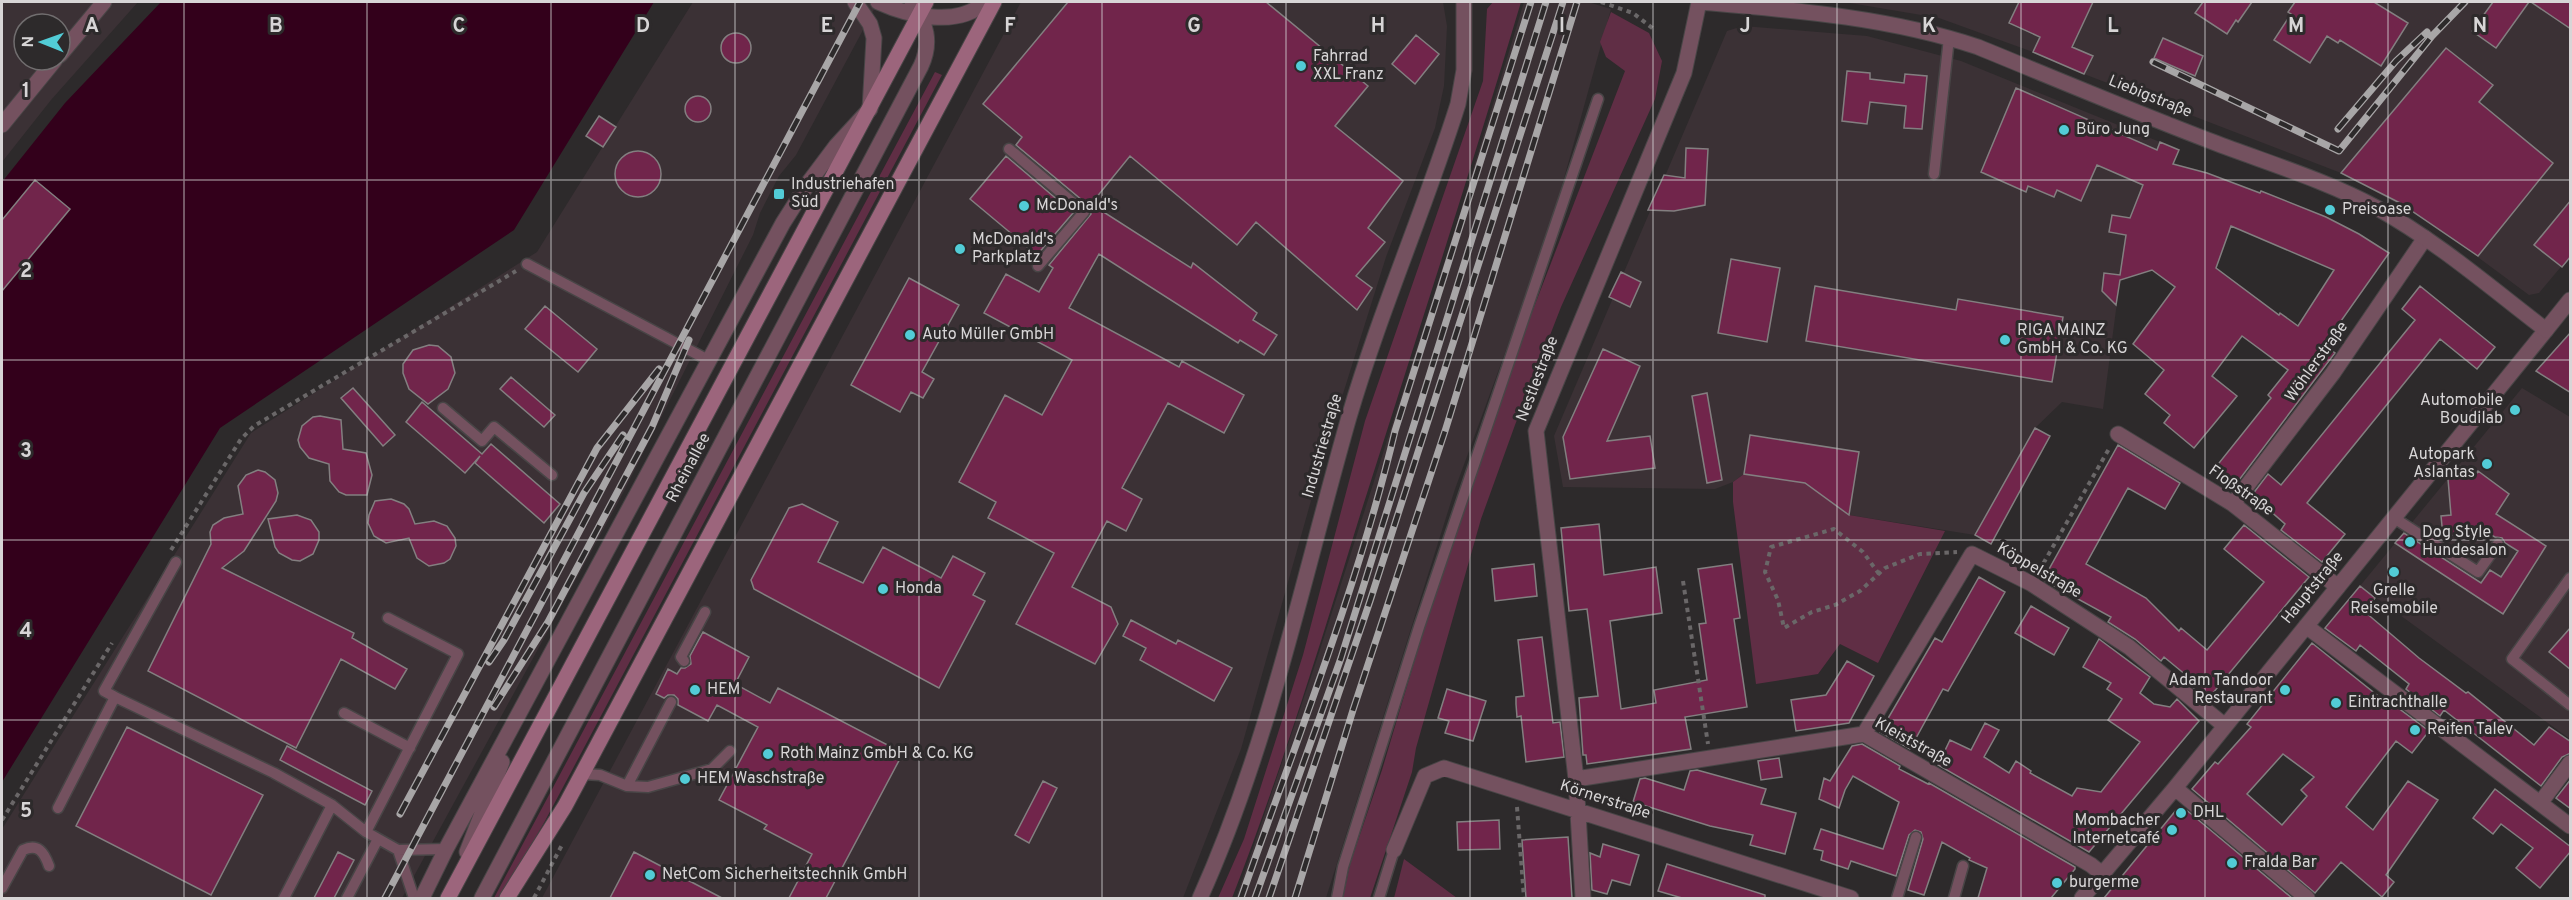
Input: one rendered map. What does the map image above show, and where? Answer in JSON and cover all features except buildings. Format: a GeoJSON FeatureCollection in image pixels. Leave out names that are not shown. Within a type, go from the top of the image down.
{"type":"FeatureCollection","features":[{"type":"Feature","properties":{"kind":"main road"},"geometry":{"type":"LineString","coordinates":[[507,898],[565,806],[994,2]]}},
{"type":"Feature","properties":{"kind":"main road","name":"Rheinallee"},"geometry":{"type":"LineString","coordinates":[[448,898],[870,109],[919,6]]}},
{"type":"Feature","properties":{"kind":"street"},"geometry":{"type":"LineString","coordinates":[[72,41],[104,2]]}},
{"type":"Feature","properties":{"kind":"street"},"geometry":{"type":"LineString","coordinates":[[855,2],[870,24],[874,38],[870,109]]}},
{"type":"Feature","properties":{"kind":"street"},"geometry":{"type":"LineString","coordinates":[[878,2],[895,9],[919,6],[938,16],[970,13],[985,2]]}},
{"type":"Feature","properties":{"kind":"street","name":"Industriestraße"},"geometry":{"type":"LineString","coordinates":[[1200,898],[1224,845],[1247,782],[1350,415],[1458,104],[1464,70],[1464,2]]}},
{"type":"Feature","properties":{"kind":"street","name":"Liebigstraße"},"geometry":{"type":"LineString","coordinates":[[1699,2],[1879,21],[1949,38],[2214,143],[2318,180],[2378,208],[2425,238],[2546,330]]}},
{"type":"Feature","properties":{"kind":"street","name":"Nestlestraße"},"geometry":{"type":"LineString","coordinates":[[1583,898],[1576,779],[1536,431],[1683,73],[1699,2]]}},
{"type":"Feature","properties":{"kind":"street","name":"Rheinallee"},"geometry":{"type":"LineString","coordinates":[[482,898],[927,54],[927,35],[919,6]]}},
{"type":"Feature","properties":{"kind":"street"},"geometry":{"type":"LineString","coordinates":[[2,125],[46,72]]}},
{"type":"Feature","properties":{"kind":"street","name":"Rheinallee"},"geometry":{"type":"LineString","coordinates":[[422,898],[446,849],[801,193],[836,146],[870,109]]}},
{"type":"Feature","properties":{"kind":"street","name":"Wöhlerstraße"},"geometry":{"type":"LineString","coordinates":[[2233,504],[2333,373],[2425,238]]}},
{"type":"Feature","properties":{"kind":"street","name":"Hauptstraße"},"geometry":{"type":"LineString","coordinates":[[2082,898],[2175,788],[2571,300]]}},
{"type":"Feature","properties":{"kind":"street","name":"Floßstraße"},"geometry":{"type":"LineString","coordinates":[[2118,434],[2233,504],[2338,587]]}},
{"type":"Feature","properties":{"kind":"street","name":"Köppelstraße"},"geometry":{"type":"LineString","coordinates":[[1864,734],[1972,554],[2032,584],[2129,647],[2225,726]]}},
{"type":"Feature","properties":{"kind":"street"},"geometry":{"type":"LineString","coordinates":[[2306,626],[2571,826]]}},
{"type":"Feature","properties":{"kind":"street","name":"Rheinallee"},"geometry":{"type":"LineString","coordinates":[[448,898],[528,698]]}},
{"type":"Feature","properties":{"kind":"street","name":"Kleiststraße"},"geometry":{"type":"LineString","coordinates":[[1576,779],[1864,734],[2091,865],[2102,874]]}},
{"type":"Feature","properties":{"kind":"street"},"geometry":{"type":"LineString","coordinates":[[2541,802],[2571,764]]}},
{"type":"Feature","properties":{"kind":"street","name":"Körnerstraße"},"geometry":{"type":"LineString","coordinates":[[1394,850],[1425,777],[1444,768],[1579,810],[1811,892],[1851,898]]}},
{"type":"Feature","properties":{"kind":"street"},"geometry":{"type":"LineString","coordinates":[[2175,788],[2307,898]]}},
{"type":"Feature","properties":{"kind":"street"},"geometry":{"type":"LineString","coordinates":[[516,898],[565,806]]}},
{"type":"Feature","properties":{"kind":"lane"},"geometry":{"type":"LineString","coordinates":[[1934,174],[1949,38]]}},
{"type":"Feature","properties":{"kind":"lane"},"geometry":{"type":"LineString","coordinates":[[1337,898],[1343,867],[1419,627],[1578,165],[1598,99]]}},
{"type":"Feature","properties":{"kind":"lane"},"geometry":{"type":"LineString","coordinates":[[1009,149],[1084,212],[1038,266]]}},
{"type":"Feature","properties":{"kind":"lane"},"geometry":{"type":"LineString","coordinates":[[527,264],[710,361]]}},
{"type":"Feature","properties":{"kind":"lane"},"geometry":{"type":"LineString","coordinates":[[443,408],[482,441],[494,427],[552,475]]}},
{"type":"Feature","properties":{"kind":"lane"},"geometry":{"type":"LineString","coordinates":[[2394,518],[2478,572],[2498,544]]}},
{"type":"Feature","properties":{"kind":"lane"},"geometry":{"type":"LineString","coordinates":[[171,560],[104,691],[274,773],[332,805],[366,832],[398,850],[446,849]]}},
{"type":"Feature","properties":{"kind":"lane"},"geometry":{"type":"LineString","coordinates":[[2571,578],[2512,659],[2571,705]]}},
{"type":"Feature","properties":{"kind":"lane"},"geometry":{"type":"LineString","coordinates":[[684,661],[681,657],[705,612]]}},
{"type":"Feature","properties":{"kind":"lane"},"geometry":{"type":"LineString","coordinates":[[366,832],[458,654],[388,618]]}},
{"type":"Feature","properties":{"kind":"lane"},"geometry":{"type":"LineString","coordinates":[[58,808],[115,697]]}},
{"type":"Feature","properties":{"kind":"lane"},"geometry":{"type":"LineString","coordinates":[[627,786],[671,702]]}},
{"type":"Feature","properties":{"kind":"lane"},"geometry":{"type":"LineString","coordinates":[[344,713],[410,748]]}},
{"type":"Feature","properties":{"kind":"lane"},"geometry":{"type":"LineString","coordinates":[[582,774],[600,775],[627,786],[660,785],[704,772],[720,763],[730,751]]}},
{"type":"Feature","properties":{"kind":"lane"},"geometry":{"type":"LineString","coordinates":[[284,898],[332,805]]}},
{"type":"Feature","properties":{"kind":"lane"},"geometry":{"type":"LineString","coordinates":[[1897,898],[1916,837]]}},
{"type":"Feature","properties":{"kind":"lane"},"geometry":{"type":"LineString","coordinates":[[347,898],[378,839]]}},
{"type":"Feature","properties":{"kind":"lane"},"geometry":{"type":"LineString","coordinates":[[2,888],[23,849],[31,847],[39,849],[45,854],[48,866]]}},
{"type":"Feature","properties":{"kind":"lane"},"geometry":{"type":"LineString","coordinates":[[398,850],[414,898]]}},
{"type":"Feature","properties":{"kind":"lane"},"geometry":{"type":"LineString","coordinates":[[1379,898],[1394,850]]}},
{"type":"Feature","properties":{"kind":"lane"},"geometry":{"type":"LineString","coordinates":[[1954,898],[1963,867]]}},
{"type":"Feature","properties":{"kind":"path"},"geometry":{"type":"LineString","coordinates":[[1601,2],[1633,13],[1656,32]]}},
{"type":"Feature","properties":{"kind":"path"},"geometry":{"type":"LineString","coordinates":[[171,560],[241,439],[254,426],[527,264]]}},
{"type":"Feature","properties":{"kind":"path"},"geometry":{"type":"LineString","coordinates":[[2032,584],[2118,434]]}},
{"type":"Feature","properties":{"kind":"path"},"geometry":{"type":"LineString","coordinates":[[1879,574],[1863,552],[1834,529],[1771,547],[1765,572],[1778,600],[1784,628],[1812,612],[1834,605],[1860,591],[1879,574],[1885,568],[1920,554],[1948,551],[1972,554]]}},
{"type":"Feature","properties":{"kind":"path"},"geometry":{"type":"LineString","coordinates":[[1683,581],[1710,757]]}},
{"type":"Feature","properties":{"kind":"path"},"geometry":{"type":"LineString","coordinates":[[2,820],[115,638]]}},
{"type":"Feature","properties":{"kind":"path"},"geometry":{"type":"LineString","coordinates":[[1515,791],[1524,898]]}},
{"type":"Feature","properties":{"kind":"path"},"geometry":{"type":"LineString","coordinates":[[534,898],[569,833]]}},
{"type":"Feature","properties":{"kind":"shaded area"},"geometry":{"type":"Polygon","coordinates":[[[2,2],[138,2],[51,100],[2,162],[2,2]]]}},
{"type":"Feature","properties":{"kind":"shaded area"},"geometry":{"type":"Polygon","coordinates":[[[161,2],[654,2],[514,230],[220,428],[2,782],[2,182],[65,103],[161,2]]]}},
{"type":"Feature","properties":{"kind":"shaded area"},"geometry":{"type":"Polygon","coordinates":[[[693,2],[878,2],[796,155],[779,176],[760,213],[753,235],[621,497],[402,898],[2,898],[2,829],[251,433],[537,252],[693,2]]]}},
{"type":"Feature","properties":{"kind":"shaded area"},"geometry":{"type":"Polygon","coordinates":[[[1021,2],[1443,2],[1447,26],[1444,86],[1435,128],[1386,257],[1325,451],[1241,749],[1183,898],[542,898],[1021,2]]]}},
{"type":"Feature","properties":{"kind":"shaded area"},"geometry":{"type":"Polygon","coordinates":[[[1493,2],[1521,2],[1284,755],[1232,898],[1218,898],[1244,839],[1303,655],[1365,421],[1483,81],[1487,9],[1493,2]]]}},
{"type":"Feature","properties":{"kind":"shaded area"},"geometry":{"type":"Polygon","coordinates":[[[1524,2],[1588,2],[1611,9],[1548,236],[1455,489],[1326,898],[1236,898],[1317,659],[1459,216],[1524,2]]]}},
{"type":"Feature","properties":{"kind":"shaded area"},"geometry":{"type":"Polygon","coordinates":[[[1844,2],[2570,2],[2570,256],[2539,293],[2529,295],[2429,221],[2341,173],[2084,74],[2033,52],[1939,18],[1844,2]]]}},
{"type":"Feature","properties":{"kind":"shaded area"},"geometry":{"type":"Polygon","coordinates":[[[1611,12],[1649,33],[1662,61],[1655,99],[1561,307],[1481,519],[1416,748],[1412,772],[1370,898],[1343,898],[1350,864],[1382,770],[1472,468],[1625,71],[1606,57],[1600,42],[1611,12]]]}},
{"type":"Feature","properties":{"kind":"shaded area"},"geometry":{"type":"Polygon","coordinates":[[[1743,26],[1867,36],[1961,61],[2160,142],[2127,226],[2103,409],[2062,402],[2035,428],[1975,535],[1849,515],[1805,483],[1744,474],[1733,482],[1715,489],[1563,487],[1554,436],[1727,31],[1743,26]]]}},
{"type":"Feature","properties":{"kind":"shaded area"},"geometry":{"type":"Polygon","coordinates":[[[935,72],[942,75],[545,821],[501,898],[494,898],[935,72]]]}},
{"type":"Feature","properties":{"kind":"shaded area"},"geometry":{"type":"Polygon","coordinates":[[[2522,388],[2570,417],[2570,739],[2360,586],[2522,388]]]}},
{"type":"Feature","properties":{"kind":"shaded area"},"geometry":{"type":"Polygon","coordinates":[[[1744,474],[1805,483],[1849,515],[1945,531],[1878,663],[1840,644],[1818,674],[1756,684],[1733,502],[1733,482],[1744,474]]]}},
{"type":"Feature","properties":{"kind":"shaded area"},"geometry":{"type":"Polygon","coordinates":[[[1404,859],[1457,898],[1394,898],[1404,859]]]}},
{"type":"Feature","properties":{"kind":"railway"},"geometry":{"type":"LineString","coordinates":[[385,898],[860,2]]}},
{"type":"Feature","properties":{"kind":"railway"},"geometry":{"type":"LineString","coordinates":[[1241,898],[1344,608],[1380,490],[1395,431],[1531,2]]}},
{"type":"Feature","properties":{"kind":"railway"},"geometry":{"type":"LineString","coordinates":[[1255,898],[1341,658],[1546,2]]}},
{"type":"Feature","properties":{"kind":"railway"},"geometry":{"type":"LineString","coordinates":[[1269,898],[1370,601],[1563,2]]}},
{"type":"Feature","properties":{"kind":"railway"},"geometry":{"type":"LineString","coordinates":[[1295,898],[1353,710],[1446,428],[1577,2]]}},
{"type":"Feature","properties":{"kind":"railway"},"geometry":{"type":"LineString","coordinates":[[2153,62],[2339,151],[2432,36],[2465,2]]}},
{"type":"Feature","properties":{"kind":"railway"},"geometry":{"type":"LineString","coordinates":[[2338,129],[2396,61],[2427,32]]}},
{"type":"Feature","properties":{"kind":"railway"},"geometry":{"type":"LineString","coordinates":[[494,707],[548,622],[652,427],[689,340]]}},
{"type":"Feature","properties":{"kind":"railway"},"geometry":{"type":"LineString","coordinates":[[400,814],[597,448],[659,369]]}},
{"type":"Feature","properties":{"kind":"railway"},"geometry":{"type":"LineString","coordinates":[[489,662],[504,640],[584,493],[623,435]]}},
{"type":"Feature","properties":{"kind":"place","name":"Fahrrad XXL Franz"},"geometry":{"type":"Point","coordinates":[1301,66]}},
{"type":"Feature","properties":{"kind":"place","name":"Büro Jung"},"geometry":{"type":"Point","coordinates":[2064,130]}},
{"type":"Feature","properties":{"kind":"place","name":"Industriehafen Süd"},"geometry":{"type":"Point","coordinates":[779,194]}},
{"type":"Feature","properties":{"kind":"place","name":"McDonald's"},"geometry":{"type":"Point","coordinates":[1024,206]}},
{"type":"Feature","properties":{"kind":"place","name":"Preisoase"},"geometry":{"type":"Point","coordinates":[2330,210]}},
{"type":"Feature","properties":{"kind":"place","name":"McDonald's Parkplatz"},"geometry":{"type":"Point","coordinates":[960,249]}},
{"type":"Feature","properties":{"kind":"place","name":"Auto Müller GmbH"},"geometry":{"type":"Point","coordinates":[910,335]}},
{"type":"Feature","properties":{"kind":"place","name":"RIGA MAINZ GmbH & Co. KG"},"geometry":{"type":"Point","coordinates":[2005,340]}},
{"type":"Feature","properties":{"kind":"place","name":"Automobile Boudilab"},"geometry":{"type":"Point","coordinates":[2515,410]}},
{"type":"Feature","properties":{"kind":"place","name":"Autopark Aslantas"},"geometry":{"type":"Point","coordinates":[2487,464]}},
{"type":"Feature","properties":{"kind":"place","name":"Dog Style Hundesalon"},"geometry":{"type":"Point","coordinates":[2410,542]}},
{"type":"Feature","properties":{"kind":"place","name":"Grelle Reisemobile"},"geometry":{"type":"Point","coordinates":[2394,572]}},
{"type":"Feature","properties":{"kind":"place","name":"Honda"},"geometry":{"type":"Point","coordinates":[883,589]}},
{"type":"Feature","properties":{"kind":"place","name":"HEM"},"geometry":{"type":"Point","coordinates":[695,690]}},
{"type":"Feature","properties":{"kind":"place","name":"Adam Tandoor Restaurant"},"geometry":{"type":"Point","coordinates":[2285,690]}},
{"type":"Feature","properties":{"kind":"place","name":"Eintrachthalle"},"geometry":{"type":"Point","coordinates":[2336,703]}},
{"type":"Feature","properties":{"kind":"place","name":"Reifen Talev"},"geometry":{"type":"Point","coordinates":[2415,730]}},
{"type":"Feature","properties":{"kind":"place","name":"Roth Mainz GmbH & Co. KG"},"geometry":{"type":"Point","coordinates":[768,754]}},
{"type":"Feature","properties":{"kind":"place","name":"HEM Waschstraße"},"geometry":{"type":"Point","coordinates":[685,779]}},
{"type":"Feature","properties":{"kind":"place","name":"DHL"},"geometry":{"type":"Point","coordinates":[2181,813]}},
{"type":"Feature","properties":{"kind":"place","name":"Mombacher Internetcafé"},"geometry":{"type":"Point","coordinates":[2172,830]}},
{"type":"Feature","properties":{"kind":"place","name":"Fralda Bar"},"geometry":{"type":"Point","coordinates":[2232,863]}},
{"type":"Feature","properties":{"kind":"place","name":"NetCom Sicherheitstechnik GmbH"},"geometry":{"type":"Point","coordinates":[650,875]}},
{"type":"Feature","properties":{"kind":"place","name":"burgerme"},"geometry":{"type":"Point","coordinates":[2057,883]}}]}
